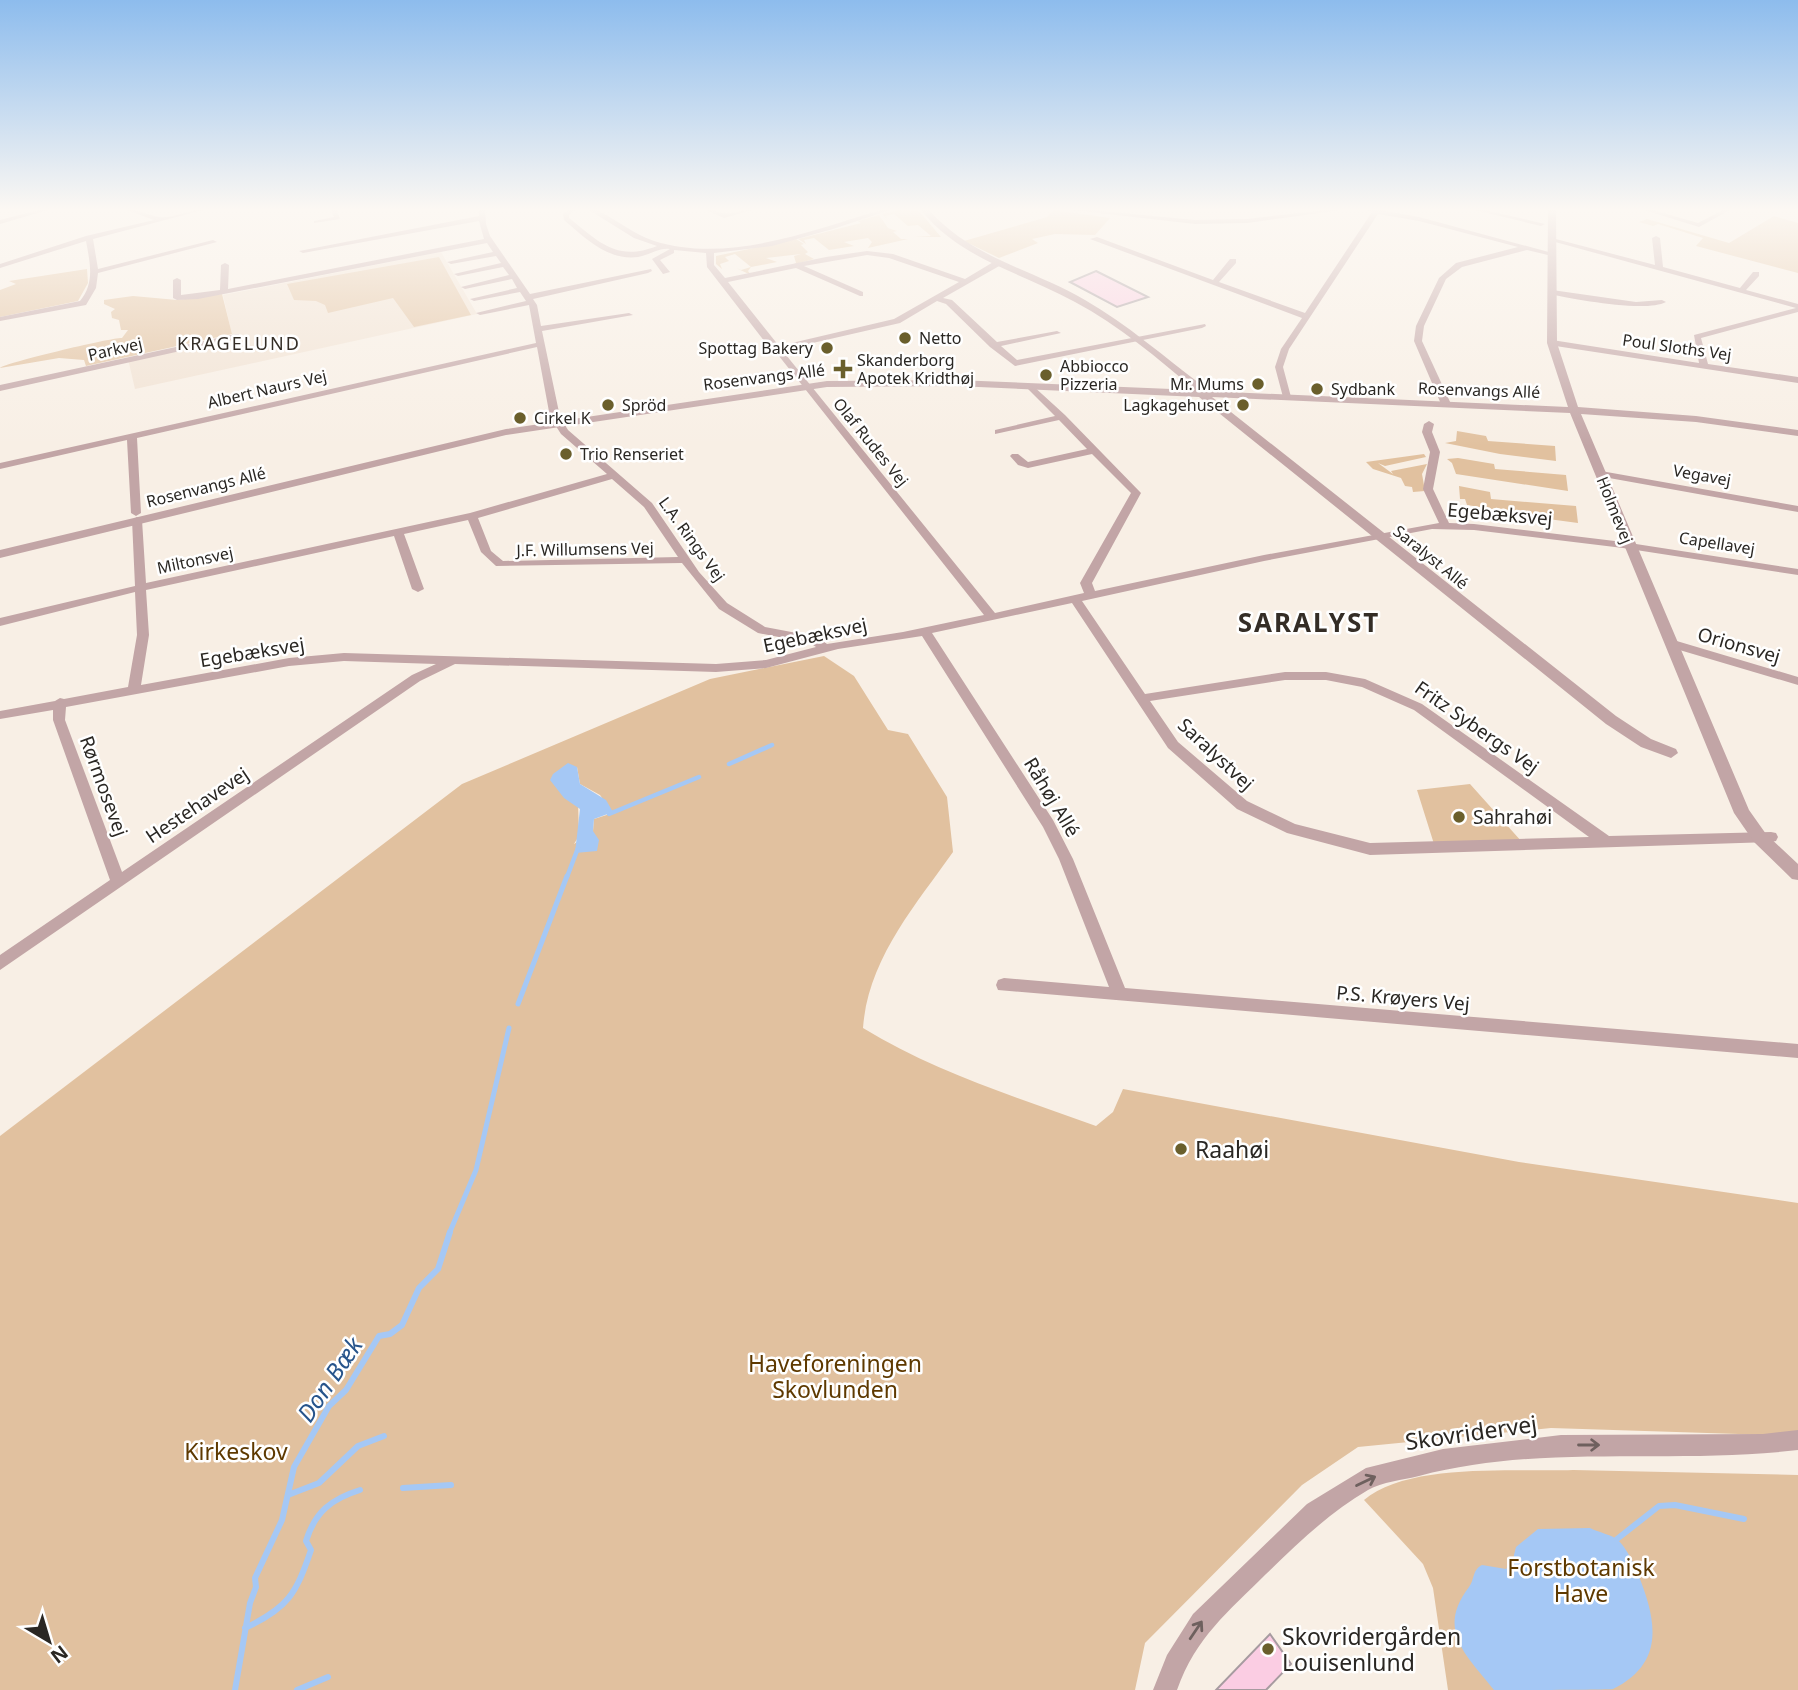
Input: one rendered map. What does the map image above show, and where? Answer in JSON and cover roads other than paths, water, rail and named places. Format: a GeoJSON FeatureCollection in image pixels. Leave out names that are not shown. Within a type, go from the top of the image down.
{"type":"FeatureCollection","features":[{"type":"Feature","properties":{"kind":"street"},"geometry":{"type":"LineString","coordinates":[[0,319],[80,305],[92,289]]}},
{"type":"Feature","properties":{"kind":"street"},"geometry":{"type":"LineString","coordinates":[[177,289],[177,298],[240,289]]}},
{"type":"Feature","properties":{"kind":"street"},"geometry":{"type":"LineString","coordinates":[[523,289],[528,296],[538,330],[558,422]]}},
{"type":"Feature","properties":{"kind":"street"},"geometry":{"type":"LineString","coordinates":[[480,313],[528,296],[562,289]]}},
{"type":"Feature","properties":{"kind":"street","name":"Olaf Rudes Vej"},"geometry":{"type":"LineString","coordinates":[[729,289],[992,617]]}},
{"type":"Feature","properties":{"kind":"street"},"geometry":{"type":"LineString","coordinates":[[849,289],[860,294]]}},
{"type":"Feature","properties":{"kind":"street"},"geometry":{"type":"LineString","coordinates":[[775,349],[888,324],[950,289]]}},
{"type":"Feature","properties":{"kind":"street","name":"Saralyst Allé"},"geometry":{"type":"LineString","coordinates":[[1055,289],[1080,300],[1199,388],[1202,394],[1611,720],[1646,743],[1671,753]]}},
{"type":"Feature","properties":{"kind":"street"},"geometry":{"type":"LineString","coordinates":[[1230,289],[1307,317]]}},
{"type":"Feature","properties":{"kind":"street"},"geometry":{"type":"LineString","coordinates":[[1287,397],[1279,367],[1286,349],[1325,289]]}},
{"type":"Feature","properties":{"kind":"street"},"geometry":{"type":"LineString","coordinates":[[1438,289],[1420,326],[1418,341],[1447,404]]}},
{"type":"Feature","properties":{"kind":"street","name":"Holmevej"},"geometry":{"type":"LineString","coordinates":[[1552,289],[1552,343],[1574,410],[1670,643],[1742,813],[1798,874]]}},
{"type":"Feature","properties":{"kind":"street"},"geometry":{"type":"LineString","coordinates":[[1733,289],[1798,308]]}},
{"type":"Feature","properties":{"kind":"street"},"geometry":{"type":"LineString","coordinates":[[1552,292],[1636,304],[1662,302]]}},
{"type":"Feature","properties":{"kind":"street"},"geometry":{"type":"LineString","coordinates":[[474,299],[528,296]]}},
{"type":"Feature","properties":{"kind":"street"},"geometry":{"type":"LineString","coordinates":[[935,298],[949,302],[1015,363],[1202,326]]}},
{"type":"Feature","properties":{"kind":"street"},"geometry":{"type":"LineString","coordinates":[[1704,365],[1697,337],[1798,308]]}},
{"type":"Feature","properties":{"kind":"street"},"geometry":{"type":"LineString","coordinates":[[538,330],[629,315]]}},
{"type":"Feature","properties":{"kind":"street"},"geometry":{"type":"LineString","coordinates":[[993,345],[1057,333]]}},
{"type":"Feature","properties":{"kind":"street","name":"Parkvej"},"geometry":{"type":"LineString","coordinates":[[0,388],[236,336]]}},
{"type":"Feature","properties":{"kind":"street","name":"Poul Sloths Vej"},"geometry":{"type":"LineString","coordinates":[[1552,343],[1798,380]]}},
{"type":"Feature","properties":{"kind":"street","name":"Albert Naurs Vej"},"geometry":{"type":"LineString","coordinates":[[0,466],[541,344]]}},
{"type":"Feature","properties":{"kind":"street","name":"Saralyst Allé"},"geometry":{"type":"LineString","coordinates":[[1178,375],[1188,393]]}},
{"type":"Feature","properties":{"kind":"street","name":"Rosenvangs Allé"},"geometry":{"type":"LineString","coordinates":[[0,554],[136,517],[424,450],[558,422],[805,386],[888,381],[1574,410],[1696,419],[1798,433]]}},
{"type":"Feature","properties":{"kind":"street"},"geometry":{"type":"LineString","coordinates":[[1031,387],[1136,493],[1086,583],[1091,596]]}},
{"type":"Feature","properties":{"kind":"street"},"geometry":{"type":"LineString","coordinates":[[998,432],[1062,417]]}},
{"type":"Feature","properties":{"kind":"street","name":"L.A. Rings Vej"},"geometry":{"type":"LineString","coordinates":[[558,422],[565,432],[648,505],[708,591],[739,618],[762,630],[814,640],[827,649]]}},
{"type":"Feature","properties":{"kind":"street"},"geometry":{"type":"LineString","coordinates":[[1429,424],[1427,432],[1435,452],[1428,489],[1445,525]]}},
{"type":"Feature","properties":{"kind":"street"},"geometry":{"type":"LineString","coordinates":[[132,436],[143,635],[134,689]]}},
{"type":"Feature","properties":{"kind":"street"},"geometry":{"type":"LineString","coordinates":[[1015,456],[1021,463],[1028,465],[1095,450]]}},
{"type":"Feature","properties":{"kind":"street","name":"Vegavej"},"geometry":{"type":"LineString","coordinates":[[1601,474],[1798,509]]}},
{"type":"Feature","properties":{"kind":"street","name":"Miltonsvej"},"geometry":{"type":"LineString","coordinates":[[0,622],[139,588],[472,516],[616,475]]}},
{"type":"Feature","properties":{"kind":"street","name":"J.F. Willumsens Vej"},"geometry":{"type":"LineString","coordinates":[[472,516],[486,552],[500,564],[670,563],[685,560]]}},
{"type":"Feature","properties":{"kind":"street","name":"Egebæksvej"},"geometry":{"type":"LineString","coordinates":[[0,715],[60,702],[300,661],[368,656],[716,668],[766,664],[1378,535],[1445,525],[1630,545]]}},
{"type":"Feature","properties":{"kind":"street"},"geometry":{"type":"LineString","coordinates":[[398,532],[418,589]]}},
{"type":"Feature","properties":{"kind":"street","name":"Capellavej"},"geometry":{"type":"LineString","coordinates":[[1630,545],[1798,572]]}},
{"type":"Feature","properties":{"kind":"street","name":"Saralystvej"},"geometry":{"type":"LineString","coordinates":[[1075,599],[1144,698],[1173,745],[1242,805],[1293,829],[1370,849],[1765,838]]}},
{"type":"Feature","properties":{"kind":"street","name":"Råhøj Allé"},"geometry":{"type":"LineString","coordinates":[[925,631],[1048,824],[1066,859],[1120,995]]}},
{"type":"Feature","properties":{"kind":"street","name":"Orionsvej"},"geometry":{"type":"LineString","coordinates":[[1670,643],[1798,681]]}},
{"type":"Feature","properties":{"kind":"street"},"geometry":{"type":"LineString","coordinates":[[410,657],[416,667],[416,678]]}},
{"type":"Feature","properties":{"kind":"street","name":"Hestehavevej"},"geometry":{"type":"LineString","coordinates":[[0,963],[416,678],[457,659]]}},
{"type":"Feature","properties":{"kind":"street","name":"Fritz Sybergs Vej"},"geometry":{"type":"LineString","coordinates":[[1144,698],[1285,676],[1326,676],[1365,683],[1418,707],[1608,843]]}},
{"type":"Feature","properties":{"kind":"street","name":"Rørmosevej"},"geometry":{"type":"LineString","coordinates":[[60,702],[59,720],[118,882]]}},
{"type":"Feature","properties":{"kind":"street","name":"Holmevej"},"geometry":{"type":"LineString","coordinates":[[1765,838],[1798,865]]}},
{"type":"Feature","properties":{"kind":"street","name":"P.S. Krøyers Vej"},"geometry":{"type":"LineString","coordinates":[[1004,985],[1798,1051]]}},
{"type":"Feature","properties":{"kind":"street","name":"Skovridervej"},"geometry":{"type":"LineString","coordinates":[[1165,1690],[1175,1663],[1201,1622],[1315,1512],[1366,1479],[1443,1459],[1561,1446],[1763,1444],[1798,1440]]}},
{"type":"Feature","properties":{"kind":"water"},"geometry":{"type":"Polygon","coordinates":[[[568,763],[577,767],[580,784],[606,800],[613,812],[594,819],[593,831],[599,840],[597,851],[575,853],[580,809],[564,798],[550,780],[553,774],[568,763]]]}},
{"type":"Feature","properties":{"kind":"water"},"geometry":{"type":"Polygon","coordinates":[[[1590,1528],[1615,1538],[1622,1545],[1629,1554],[1645,1591],[1652,1624],[1652,1639],[1649,1654],[1642,1667],[1630,1679],[1613,1689],[1494,1690],[1465,1653],[1455,1629],[1459,1602],[1477,1569],[1482,1565],[1506,1569],[1513,1559],[1516,1547],[1538,1529],[1590,1528]]]}},
{"type":"Feature","properties":{"kind":"waterway"},"geometry":{"type":"LineString","coordinates":[[729,764],[772,745]]}},
{"type":"Feature","properties":{"kind":"waterway"},"geometry":{"type":"LineString","coordinates":[[609,814],[699,777]]}},
{"type":"Feature","properties":{"kind":"waterway","name":"Don Bæk"},"geometry":{"type":"LineString","coordinates":[[567,877],[578,848]]}},
{"type":"Feature","properties":{"kind":"waterway","name":"Don Bæk"},"geometry":{"type":"LineString","coordinates":[[518,1004],[567,876]]}},
{"type":"Feature","properties":{"kind":"waterway","name":"Don Bæk"},"geometry":{"type":"LineString","coordinates":[[449,1234],[476,1170],[509,1028]]}},
{"type":"Feature","properties":{"kind":"waterway","name":"Don Bæk"},"geometry":{"type":"LineString","coordinates":[[246,1628],[256,1587],[255,1578],[282,1520],[294,1467],[329,1406],[346,1390],[379,1336],[390,1334],[402,1325],[419,1288],[438,1269],[450,1232]]}},
{"type":"Feature","properties":{"kind":"waterway"},"geometry":{"type":"LineString","coordinates":[[288,1495],[319,1483],[358,1446],[384,1436]]}},
{"type":"Feature","properties":{"kind":"waterway"},"geometry":{"type":"LineString","coordinates":[[403,1488],[451,1485]]}},
{"type":"Feature","properties":{"kind":"waterway"},"geometry":{"type":"LineString","coordinates":[[246,1628],[271,1614],[295,1589],[311,1550],[306,1541],[319,1514],[333,1502],[360,1490]]}},
{"type":"Feature","properties":{"kind":"waterway"},"geometry":{"type":"LineString","coordinates":[[1617,1539],[1659,1506],[1675,1505],[1744,1519]]}},
{"type":"Feature","properties":{"kind":"waterway","name":"Don Bæk"},"geometry":{"type":"LineString","coordinates":[[235,1690],[246,1628]]}},
{"type":"Feature","properties":{"kind":"waterway"},"geometry":{"type":"LineString","coordinates":[[297,1690],[328,1677]]}},
{"type":"Feature","properties":{"kind":"place","name":"Netto"},"geometry":{"type":"Point","coordinates":[905,338]}},
{"type":"Feature","properties":{"kind":"place","name":"Spottag Bakery"},"geometry":{"type":"Point","coordinates":[827,348]}},
{"type":"Feature","properties":{"kind":"place","name":"Skanderborg Apotek Kridthøj"},"geometry":{"type":"Point","coordinates":[843,369]}},
{"type":"Feature","properties":{"kind":"place","name":"Abbiocco Pizzeria"},"geometry":{"type":"Point","coordinates":[1046,375]}},
{"type":"Feature","properties":{"kind":"place","name":"Mr. Mums"},"geometry":{"type":"Point","coordinates":[1258,384]}},
{"type":"Feature","properties":{"kind":"place","name":"Sydbank"},"geometry":{"type":"Point","coordinates":[1317,389]}},
{"type":"Feature","properties":{"kind":"place","name":"Spröd"},"geometry":{"type":"Point","coordinates":[608,405]}},
{"type":"Feature","properties":{"kind":"place","name":"Lagkagehuset"},"geometry":{"type":"Point","coordinates":[1243,405]}},
{"type":"Feature","properties":{"kind":"place","name":"Cirkel K"},"geometry":{"type":"Point","coordinates":[520,418]}},
{"type":"Feature","properties":{"kind":"place","name":"Trio Renseriet"},"geometry":{"type":"Point","coordinates":[566,454]}},
{"type":"Feature","properties":{"kind":"place","name":"Sahrahøi"},"geometry":{"type":"Point","coordinates":[1459,817]}},
{"type":"Feature","properties":{"kind":"place","name":"Raahøi"},"geometry":{"type":"Point","coordinates":[1181,1149]}},
{"type":"Feature","properties":{"kind":"place","name":"Skovridergården Louisenlund"},"geometry":{"type":"Point","coordinates":[1268,1649]}},
{"type":"Feature","properties":{"kind":"district","name":"KRAGELUND"},"geometry":{"type":"Point","coordinates":[239,343]}},
{"type":"Feature","properties":{"kind":"district","name":"SARALYST"},"geometry":{"type":"Point","coordinates":[1309,622]}},
{"type":"Feature","properties":{"kind":"park label","name":"Haveforeningen Skovlunden"},"geometry":{"type":"Point","coordinates":[835,1376]}},
{"type":"Feature","properties":{"kind":"park label","name":"Kirkeskov"},"geometry":{"type":"Point","coordinates":[236,1451]}},
{"type":"Feature","properties":{"kind":"park label","name":"Forstbotanisk Have"},"geometry":{"type":"Point","coordinates":[1581,1580]}}]}
